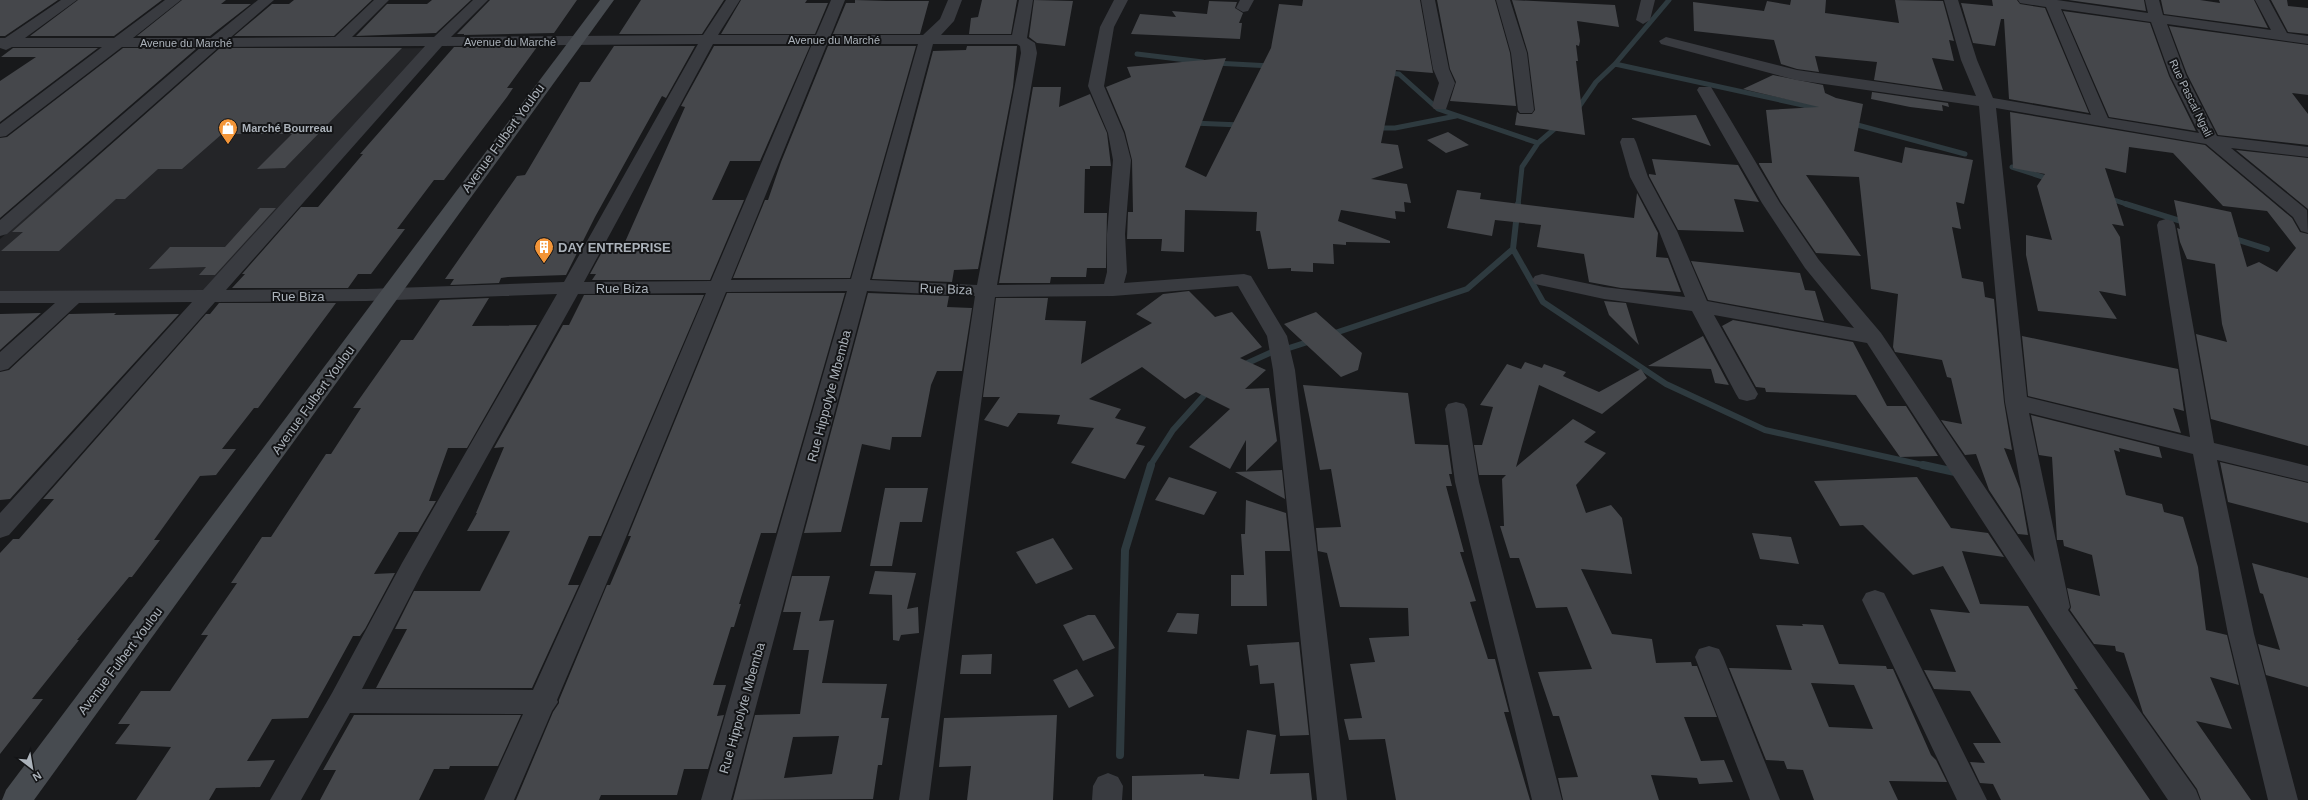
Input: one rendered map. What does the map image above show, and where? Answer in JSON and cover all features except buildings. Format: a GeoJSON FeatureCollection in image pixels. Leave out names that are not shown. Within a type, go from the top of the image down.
{"type":"FeatureCollection","features":[{"type":"Feature","properties":{"kind":"main road","name":"Avenue Fulbert Youlou"},"geometry":{"type":"LineString","coordinates":[[18,800],[575,41],[607,0]]}},
{"type":"Feature","properties":{"kind":"street"},"geometry":{"type":"LineString","coordinates":[[3,45],[70,0]]}},
{"type":"Feature","properties":{"kind":"street"},"geometry":{"type":"LineString","coordinates":[[0,132],[174,0]]}},
{"type":"Feature","properties":{"kind":"street"},"geometry":{"type":"LineString","coordinates":[[0,230],[214,43],[267,0]]}},
{"type":"Feature","properties":{"kind":"street"},"geometry":{"type":"LineString","coordinates":[[338,42],[382,0]]}},
{"type":"Feature","properties":{"kind":"street"},"geometry":{"type":"LineString","coordinates":[[0,529],[437,42],[481,0]]}},
{"type":"Feature","properties":{"kind":"street"},"geometry":{"type":"LineString","coordinates":[[284,800],[342,701],[411,570],[571,288],[708,40],[733,0]]}},
{"type":"Feature","properties":{"kind":"street"},"geometry":{"type":"LineString","coordinates":[[499,800],[544,702],[719,288],[838,0]]}},
{"type":"Feature","properties":{"kind":"street"},"geometry":{"type":"LineString","coordinates":[[928,39],[947,21],[956,0]]}},
{"type":"Feature","properties":{"kind":"street"},"geometry":{"type":"LineString","coordinates":[[914,800],[986,291],[1029,53],[1027,43],[1019,40],[1026,0]]}},
{"type":"Feature","properties":{"kind":"street"},"geometry":{"type":"LineString","coordinates":[[1113,290],[1117,272],[1116,234],[1122,160],[1116,133],[1096,86],[1107,27],[1121,0]]}},
{"type":"Feature","properties":{"kind":"street"},"geometry":{"type":"LineString","coordinates":[[1428,0],[1441,69],[1448,78],[1448,84],[1440,106]]}},
{"type":"Feature","properties":{"kind":"street"},"geometry":{"type":"LineString","coordinates":[[1503,0],[1519,53],[1526,110]]}},
{"type":"Feature","properties":{"kind":"street"},"geometry":{"type":"LineString","coordinates":[[1643,20],[1648,0]]}},
{"type":"Feature","properties":{"kind":"street"},"geometry":{"type":"LineString","coordinates":[[1951,0],[1969,60],[1986,102],[2016,402],[2059,618]]}},
{"type":"Feature","properties":{"kind":"street"},"geometry":{"type":"LineString","coordinates":[[2025,0],[2050,2],[2308,40]]}},
{"type":"Feature","properties":{"kind":"street","name":"Rue Pascal Ngali"},"geometry":{"type":"LineString","coordinates":[[2152,0],[2178,75],[2211,140],[2301,214],[2308,227]]}},
{"type":"Feature","properties":{"kind":"street"},"geometry":{"type":"LineString","coordinates":[[2262,0],[2280,35]]}},
{"type":"Feature","properties":{"kind":"street"},"geometry":{"type":"LineString","coordinates":[[2050,2],[2102,122]]}},
{"type":"Feature","properties":{"kind":"street","name":"Avenue du Marché"},"geometry":{"type":"LineString","coordinates":[[3,45],[120,42],[214,43],[708,40],[822,41],[928,39],[1019,40]]}},
{"type":"Feature","properties":{"kind":"street","name":"Rue Hippolyte Mbemba"},"geometry":{"type":"LineString","coordinates":[[716,800],[928,39]]}},
{"type":"Feature","properties":{"kind":"street"},"geometry":{"type":"LineString","coordinates":[[1666,41],[1796,75],[1986,102],[2211,140],[2308,152]]}},
{"type":"Feature","properties":{"kind":"street"},"geometry":{"type":"LineString","coordinates":[[1705,90],[1771,203],[1812,264],[1874,338],[2059,618],[2185,800]]}},
{"type":"Feature","properties":{"kind":"street"},"geometry":{"type":"LineString","coordinates":[[1628,142],[1639,176],[1668,231],[1700,306],[1747,394]]}},
{"type":"Feature","properties":{"kind":"street"},"geometry":{"type":"LineString","coordinates":[[2166,226],[2203,447],[2241,634],[2283,800]]}},
{"type":"Feature","properties":{"kind":"street","name":"Rue Biza"},"geometry":{"type":"LineString","coordinates":[[0,297],[72,298],[390,295],[571,288],[719,288],[859,285],[986,291],[1113,290],[1244,280],[1277,336],[1284,370],[1332,800]]}},
{"type":"Feature","properties":{"kind":"street"},"geometry":{"type":"LineString","coordinates":[[1542,280],[1604,293],[1700,306],[1874,338]]}},
{"type":"Feature","properties":{"kind":"street"},"geometry":{"type":"LineString","coordinates":[[0,364],[72,298]]}},
{"type":"Feature","properties":{"kind":"street"},"geometry":{"type":"LineString","coordinates":[[2016,402],[2308,474]]}},
{"type":"Feature","properties":{"kind":"street"},"geometry":{"type":"LineString","coordinates":[[1456,409],[1467,482],[1547,800]]}},
{"type":"Feature","properties":{"kind":"street"},"geometry":{"type":"LineString","coordinates":[[1875,600],[1972,800]]}},
{"type":"Feature","properties":{"kind":"street"},"geometry":{"type":"LineString","coordinates":[[1709,657],[1765,800]]}},
{"type":"Feature","properties":{"kind":"street"},"geometry":{"type":"LineString","coordinates":[[342,701],[544,702]]}},
{"type":"Feature","properties":{"kind":"shaded area","name":"Marché Bourreau"},"geometry":{"type":"Polygon","coordinates":[[[432,48],[210,296],[0,296],[0,239],[222,50],[432,48]]]}},
{"type":"Feature","properties":{"kind":"waterway"},"geometry":{"type":"LineString","coordinates":[[1615,64],[1669,0]]}},
{"type":"Feature","properties":{"kind":"waterway"},"geometry":{"type":"LineString","coordinates":[[1137,54],[1203,62]]}},
{"type":"Feature","properties":{"kind":"waterway"},"geometry":{"type":"LineString","coordinates":[[1215,63],[1271,66]]}},
{"type":"Feature","properties":{"kind":"waterway"},"geometry":{"type":"LineString","coordinates":[[1576,111],[1596,82],[1615,64]]}},
{"type":"Feature","properties":{"kind":"waterway"},"geometry":{"type":"LineString","coordinates":[[1615,64],[1821,109]]}},
{"type":"Feature","properties":{"kind":"waterway"},"geometry":{"type":"LineString","coordinates":[[1387,73],[1399,74],[1438,109],[1538,143]]}},
{"type":"Feature","properties":{"kind":"waterway"},"geometry":{"type":"LineString","coordinates":[[1375,128],[1395,128],[1456,116]]}},
{"type":"Feature","properties":{"kind":"waterway"},"geometry":{"type":"LineString","coordinates":[[1192,123],[1241,125]]}},
{"type":"Feature","properties":{"kind":"waterway"},"geometry":{"type":"LineString","coordinates":[[1850,123],[1965,154]]}},
{"type":"Feature","properties":{"kind":"waterway"},"geometry":{"type":"LineString","coordinates":[[1538,143],[1559,125]]}},
{"type":"Feature","properties":{"kind":"waterway"},"geometry":{"type":"LineString","coordinates":[[1518,205],[1522,167],[1538,143]]}},
{"type":"Feature","properties":{"kind":"waterway"},"geometry":{"type":"LineString","coordinates":[[2012,167],[2052,180]]}},
{"type":"Feature","properties":{"kind":"waterway"},"geometry":{"type":"LineString","coordinates":[[2108,198],[2126,204]]}},
{"type":"Feature","properties":{"kind":"waterway"},"geometry":{"type":"LineString","coordinates":[[1513,249],[1518,204]]}},
{"type":"Feature","properties":{"kind":"waterway"},"geometry":{"type":"LineString","coordinates":[[2126,204],[2187,223]]}},
{"type":"Feature","properties":{"kind":"waterway"},"geometry":{"type":"LineString","coordinates":[[2232,238],[2267,249]]}},
{"type":"Feature","properties":{"kind":"waterway"},"geometry":{"type":"LineString","coordinates":[[1329,335],[1467,289],[1513,249]]}},
{"type":"Feature","properties":{"kind":"waterway"},"geometry":{"type":"LineString","coordinates":[[1513,249],[1543,302],[1666,384],[1765,430],[1927,466]]}},
{"type":"Feature","properties":{"kind":"waterway"},"geometry":{"type":"LineString","coordinates":[[1289,348],[1314,340]]}},
{"type":"Feature","properties":{"kind":"waterway"},"geometry":{"type":"LineString","coordinates":[[1241,366],[1272,352]]}},
{"type":"Feature","properties":{"kind":"waterway"},"geometry":{"type":"LineString","coordinates":[[1150,466],[1173,430],[1209,390]]}},
{"type":"Feature","properties":{"kind":"waterway"},"geometry":{"type":"LineString","coordinates":[[1120,755],[1125,550],[1151,465]]}},
{"type":"Feature","properties":{"kind":"waterway"},"geometry":{"type":"LineString","coordinates":[[1923,465],[1955,472]]}},
{"type":"Feature","properties":{"kind":"place","name":"Marché Bourreau"},"geometry":{"type":"Point","coordinates":[228,145]}},
{"type":"Feature","properties":{"kind":"place","name":"DAY ENTREPRISE"},"geometry":{"type":"Point","coordinates":[544,264]}}]}
